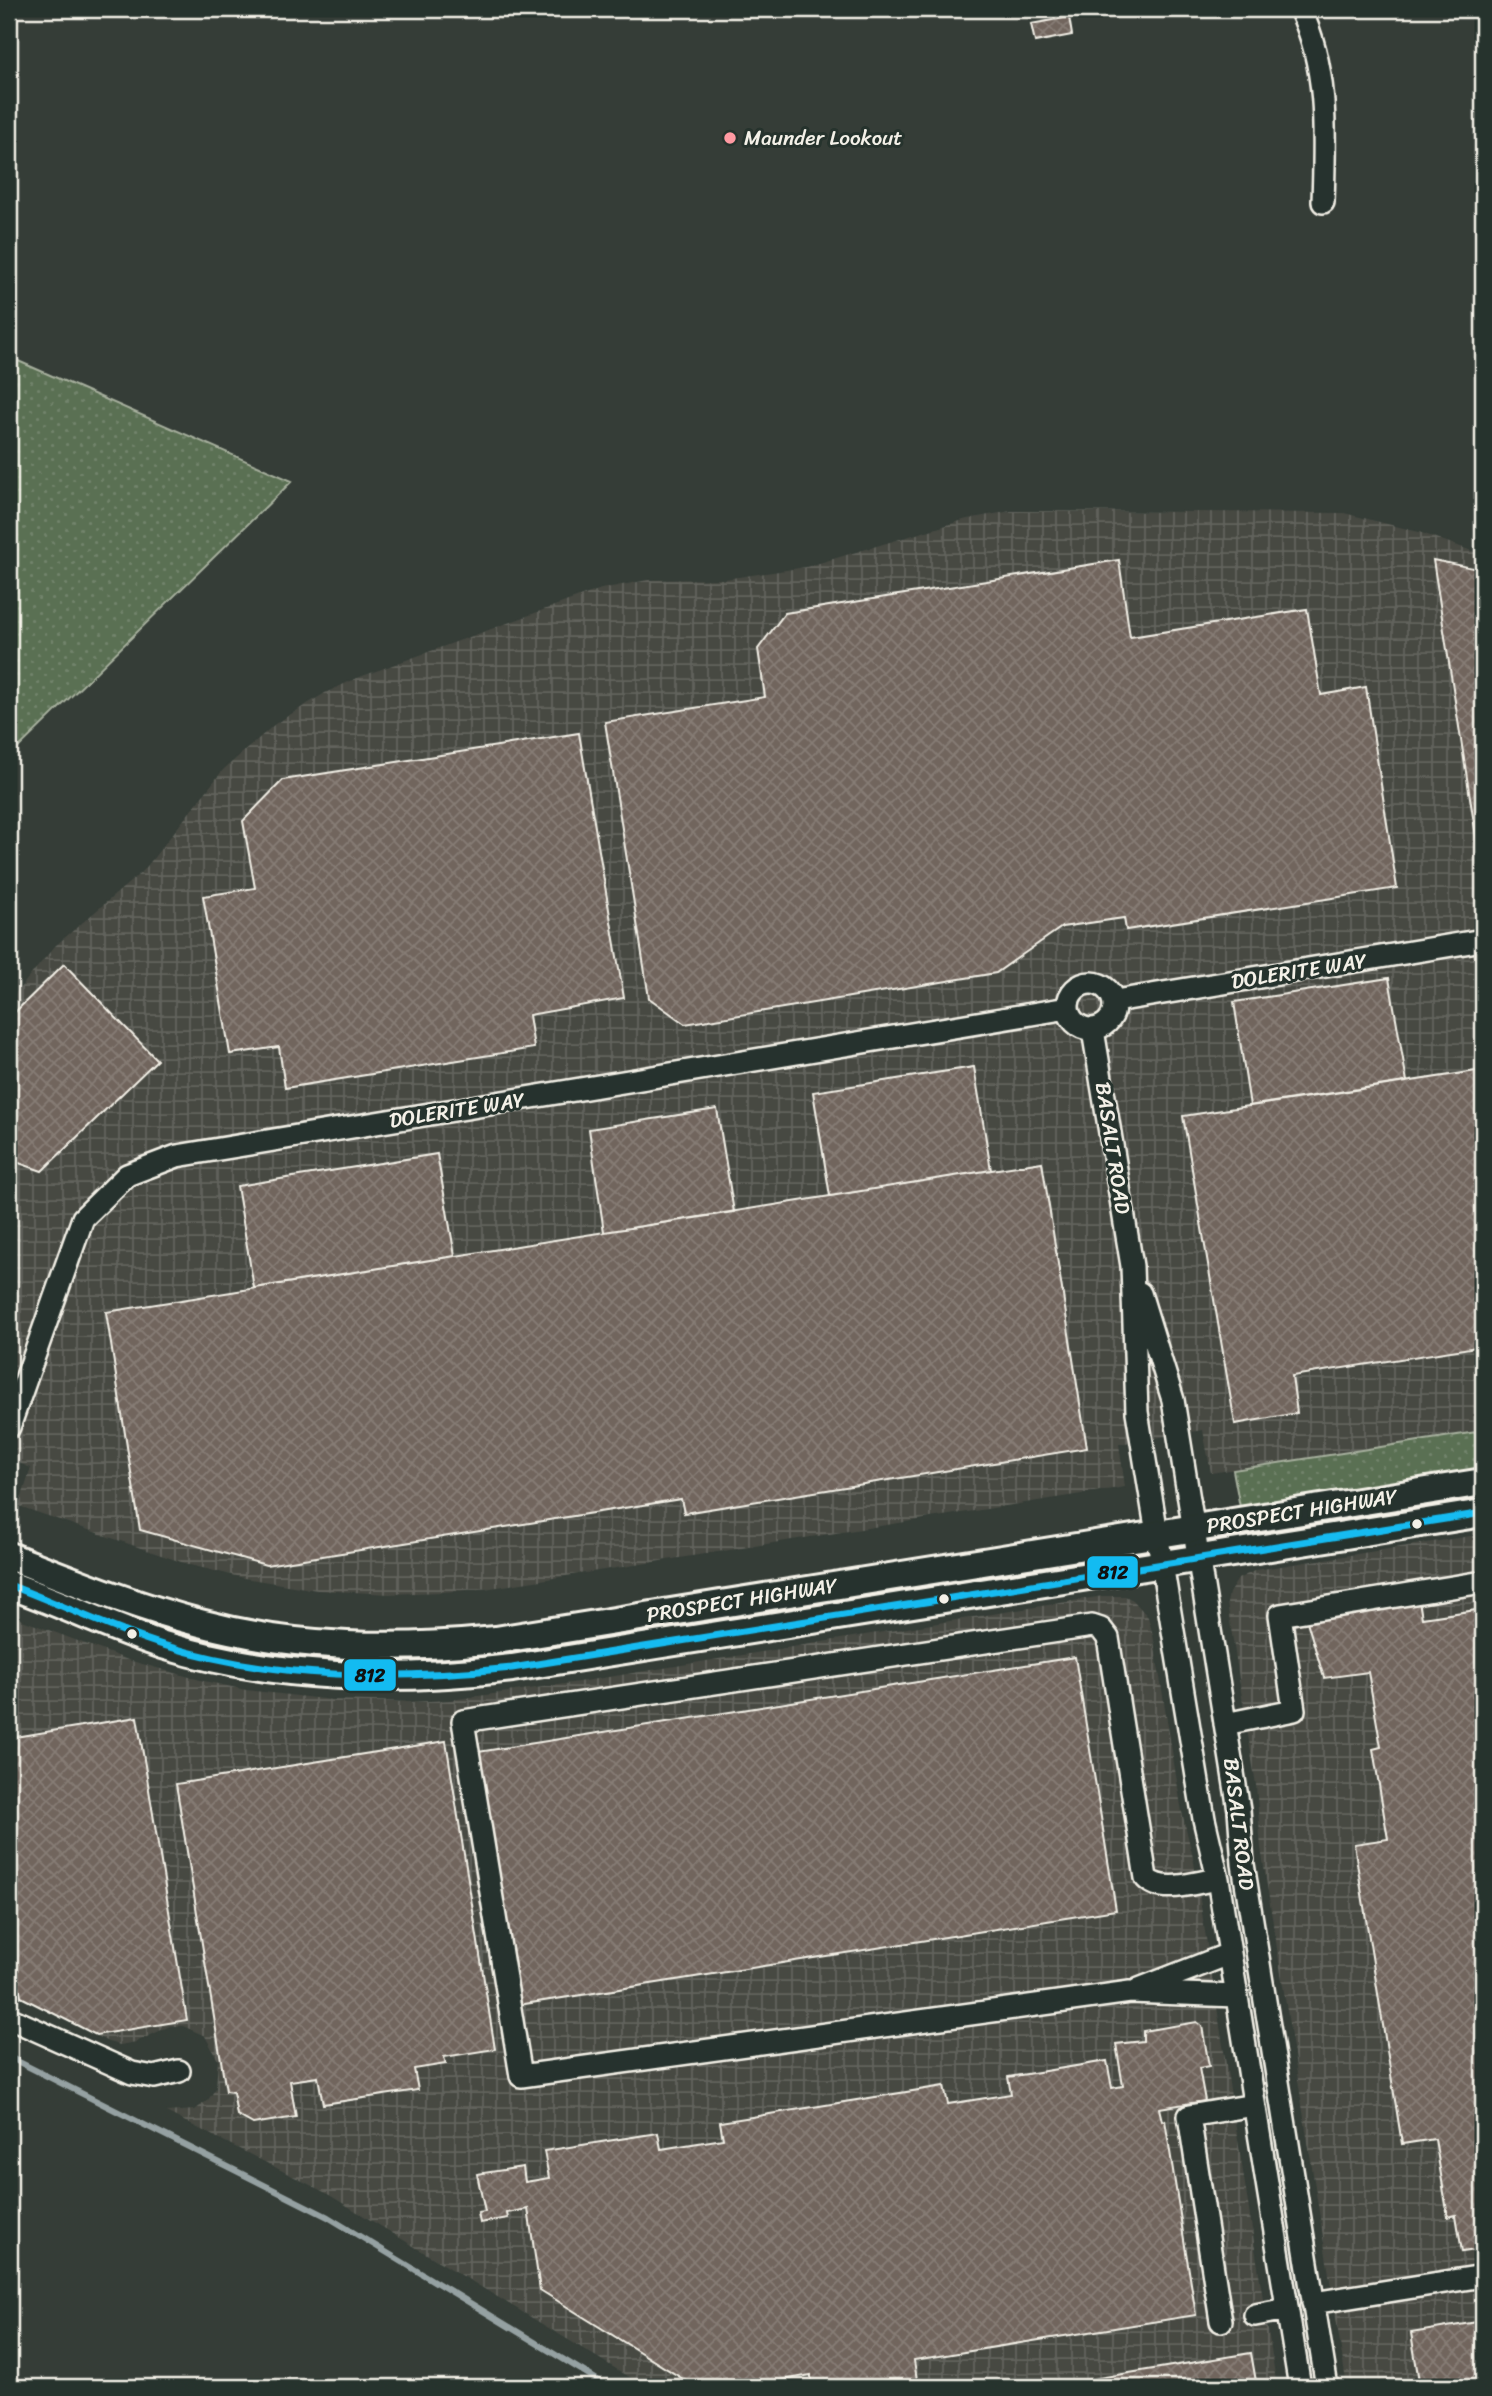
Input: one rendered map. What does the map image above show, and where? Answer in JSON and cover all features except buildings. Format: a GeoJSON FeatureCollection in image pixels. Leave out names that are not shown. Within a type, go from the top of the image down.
{"type":"FeatureCollection","features":[{"type":"Feature","properties":{"kind":"main road","name":"PROSPECT HIGHWAY"},"geometry":{"type":"LineString","coordinates":[[9,1556],[134,1604],[201,1624],[279,1639],[396,1647],[496,1640],[1483,1482]]}},
{"type":"Feature","properties":{"kind":"main road","name":"PROSPECT HIGHWAY"},"geometry":{"type":"LineString","coordinates":[[9,1585],[144,1639],[216,1659],[306,1673],[402,1677],[512,1668],[1483,1513]]}},
{"type":"Feature","properties":{"kind":"street"},"geometry":{"type":"LineString","coordinates":[[1300,9],[1315,49],[1322,82],[1323,202]]}},
{"type":"Feature","properties":{"kind":"street","name":"DOLERITE WAY"},"geometry":{"type":"LineString","coordinates":[[1115,1001],[1483,940]]}},
{"type":"Feature","properties":{"kind":"street"},"geometry":{"type":"LineString","coordinates":[[1092,983],[1107,988],[1115,1001],[1113,1017],[1101,1028],[1093,1030],[1079,1026],[1068,1008],[1072,993],[1077,987],[1092,983]]}},
{"type":"Feature","properties":{"kind":"street","name":"DOLERITE WAY"},"geometry":{"type":"LineString","coordinates":[[9,1427],[83,1218],[127,1175],[177,1157],[1068,1008]]}},
{"type":"Feature","properties":{"kind":"street","name":"BASALT ROAD"},"geometry":{"type":"LineString","coordinates":[[1093,1030],[1132,1266],[1138,1412],[1203,1819],[1218,1879],[1300,2387]]}},
{"type":"Feature","properties":{"kind":"street","name":"BASALT ROAD"},"geometry":{"type":"LineString","coordinates":[[1132,1266],[1174,1400],[1225,1724],[1260,1976],[1327,2387]]}},
{"type":"Feature","properties":{"kind":"street"},"geometry":{"type":"LineString","coordinates":[[1225,1724],[1294,1710],[1280,1615],[1483,1582]]}},
{"type":"Feature","properties":{"kind":"street"},"geometry":{"type":"LineString","coordinates":[[1218,1879],[1163,1887],[1152,1885],[1146,1878],[1108,1639],[1101,1629],[1092,1626],[463,1721],[521,2076],[1130,1992],[1235,1987],[1260,1976]]}},
{"type":"Feature","properties":{"kind":"street"},"geometry":{"type":"LineString","coordinates":[[1130,1992],[1229,1954]]}},
{"type":"Feature","properties":{"kind":"street"},"geometry":{"type":"LineString","coordinates":[[9,2018],[132,2073],[154,2077],[179,2071]]}},
{"type":"Feature","properties":{"kind":"street"},"geometry":{"type":"LineString","coordinates":[[1221,2321],[1189,2116],[1254,2105]]}},
{"type":"Feature","properties":{"kind":"street"},"geometry":{"type":"LineString","coordinates":[[1313,2303],[1483,2276]]}},
{"type":"Feature","properties":{"kind":"street"},"geometry":{"type":"LineString","coordinates":[[1255,2315],[1287,2309]]}},
{"type":"Feature","properties":{"kind":"shaded area"},"geometry":{"type":"Polygon","coordinates":[[[1011,511],[1344,513],[1419,532],[1483,555],[1483,1430],[1211,1473],[1203,1430],[1119,1444],[1125,1487],[491,1588],[443,1592],[389,1594],[317,1590],[244,1578],[190,1565],[19,1506],[31,1468],[9,1459],[9,1001],[55,946],[144,870],[223,770],[275,724],[325,693],[357,678],[601,589],[648,580],[725,579],[806,567],[967,519],[1011,511]]]}},
{"type":"Feature","properties":{"kind":"shaded area"},"geometry":{"type":"Polygon","coordinates":[[[1483,1534],[1483,2387],[1347,2387],[1261,1848],[1256,1785],[1227,1603],[1229,1593],[1238,1579],[1256,1570],[1483,1534]]]}},
{"type":"Feature","properties":{"kind":"shaded area"},"geometry":{"type":"Polygon","coordinates":[[[1103,1596],[1125,1596],[1133,1600],[1148,1617],[1153,1635],[1182,1812],[1194,1862],[1277,2387],[646,2387],[326,2193],[166,2112],[195,2110],[208,2100],[216,2088],[218,2060],[205,2036],[183,2026],[170,2026],[136,2042],[120,2045],[108,2042],[9,1991],[9,1615],[128,1660],[204,1681],[246,1690],[332,1700],[410,1702],[450,1700],[572,1683],[1103,1596]]]}},
{"type":"Feature","properties":{"kind":"green space"},"geometry":{"type":"Polygon","coordinates":[[[9,357],[292,481],[9,757],[9,357]]]}},
{"type":"Feature","properties":{"kind":"green space"},"geometry":{"type":"Polygon","coordinates":[[[1483,1431],[1483,1469],[1240,1507],[1233,1470],[1483,1431]]]}},
{"type":"Feature","properties":{"kind":"waterway"},"geometry":{"type":"LineString","coordinates":[[9,2057],[328,2217],[609,2387]]}},
{"type":"Feature","properties":{"kind":"transit line","name":"812"},"geometry":{"type":"LineString","coordinates":[[9,1585],[143,1639],[206,1657],[293,1671],[336,1674],[468,1672],[512,1668],[1483,1513]]}},
{"type":"Feature","properties":{"kind":"place","name":"Maunder Lookout"},"geometry":{"type":"Point","coordinates":[730,138]}}]}
